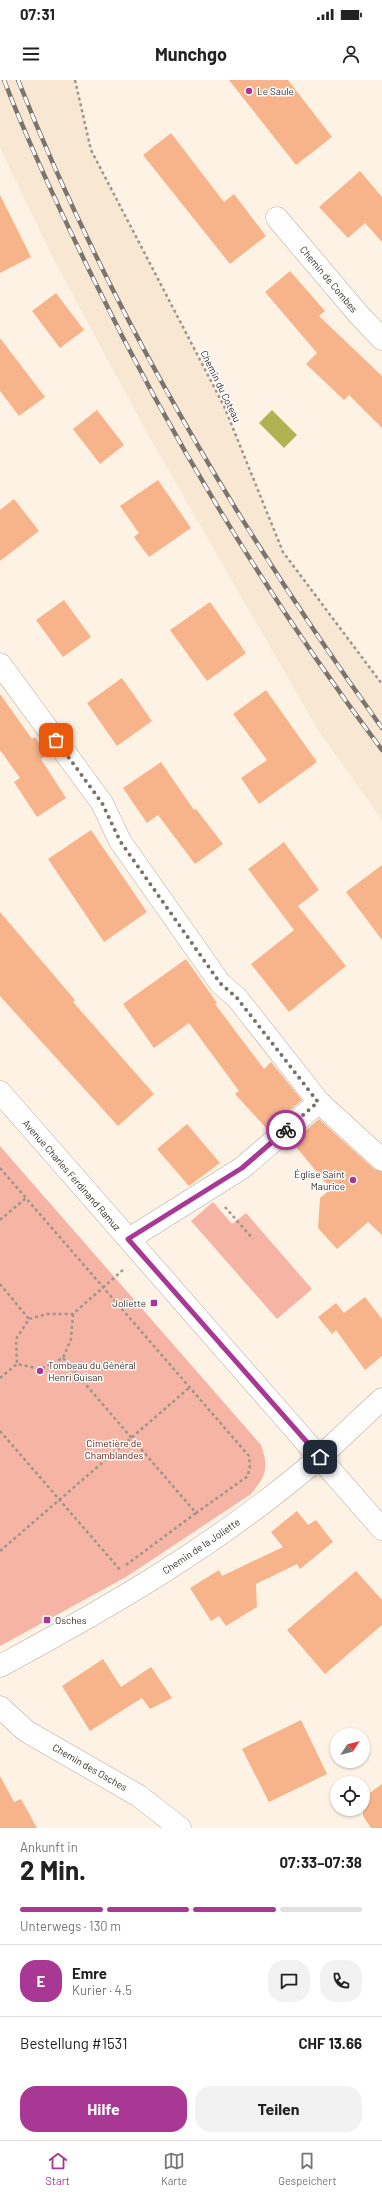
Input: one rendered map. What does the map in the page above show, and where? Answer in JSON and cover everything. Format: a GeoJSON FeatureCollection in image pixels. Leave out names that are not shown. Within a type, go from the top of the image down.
{"type":"FeatureCollection","features":[{"type":"Feature","properties":{"kind":"street","name":"Chemin de Combes"},"geometry":{"type":"LineString","coordinates":[[277,218],[360,316],[382,339]]}},
{"type":"Feature","properties":{"kind":"street"},"geometry":{"type":"LineString","coordinates":[[0,664],[102,803],[120,841],[220,983],[237,998],[318,1102],[382,1160]]}},
{"type":"Feature","properties":{"kind":"street","name":"Avenue Charles Ferdinand Ramuz"},"geometry":{"type":"LineString","coordinates":[[0,1092],[382,1529]]}},
{"type":"Feature","properties":{"kind":"street"},"geometry":{"type":"LineString","coordinates":[[128,1239],[242,1168],[318,1102]]}},
{"type":"Feature","properties":{"kind":"street","name":"Chemin de la Joliette"},"geometry":{"type":"LineString","coordinates":[[0,1666],[129,1593],[185,1558],[269,1499],[320,1457],[382,1399]]}},
{"type":"Feature","properties":{"kind":"street","name":"Chemin des Osches"},"geometry":{"type":"LineString","coordinates":[[0,1707],[26,1731],[139,1796],[180,1828]]}},
{"type":"Feature","properties":{"kind":"path","name":"Chemin du Coteau"},"geometry":{"type":"LineString","coordinates":[[75,80],[91,150],[224,406],[284,552],[382,684]]}},
{"type":"Feature","properties":{"kind":"path"},"geometry":{"type":"LineString","coordinates":[[0,1168],[249,1456],[250,1466],[248,1476],[120,1569],[0,1431]]}},
{"type":"Feature","properties":{"kind":"path"},"geometry":{"type":"LineString","coordinates":[[209,1188],[253,1239]]}},
{"type":"Feature","properties":{"kind":"path"},"geometry":{"type":"LineString","coordinates":[[0,1220],[26,1198]]}},
{"type":"Feature","properties":{"kind":"path"},"geometry":{"type":"LineString","coordinates":[[0,1378],[16,1364],[16,1339],[29,1319],[46,1314],[73,1314],[126,1267]]}},
{"type":"Feature","properties":{"kind":"path"},"geometry":{"type":"LineString","coordinates":[[0,1284],[29,1319]]}},
{"type":"Feature","properties":{"kind":"path"},"geometry":{"type":"LineString","coordinates":[[16,1364],[42,1369],[63,1358],[71,1339],[73,1314]]}},
{"type":"Feature","properties":{"kind":"path"},"geometry":{"type":"LineString","coordinates":[[63,1358],[196,1513]]}},
{"type":"Feature","properties":{"kind":"path"},"geometry":{"type":"LineString","coordinates":[[0,1551],[189,1388]]}},
{"type":"Feature","properties":{"kind":"shaded area"},"geometry":{"type":"Polygon","coordinates":[[[0,80],[75,80],[91,150],[224,406],[283,552],[382,684],[382,820],[318,730],[147,433],[51,254],[0,148],[0,80]]]}},
{"type":"Feature","properties":{"kind":"shaded area"},"geometry":{"type":"Polygon","coordinates":[[[272,410],[297,435],[284,448],[259,423],[272,410]]]}},
{"type":"Feature","properties":{"kind":"green space","name":"Cimetière de Chamblandes"},"geometry":{"type":"Polygon","coordinates":[[[0,1146],[261,1445],[265,1460],[265,1471],[260,1482],[251,1494],[126,1577],[0,1646],[0,1146]]]}},
{"type":"Feature","properties":{"kind":"green space"},"geometry":{"type":"Polygon","coordinates":[[[213,1202],[232,1224],[246,1213],[312,1289],[277,1319],[191,1221],[213,1202]]]}},
{"type":"Feature","properties":{"kind":"building"},"geometry":{"type":"Polygon","coordinates":[[[229,80],[288,80],[332,137],[296,165],[229,80]]]}},
{"type":"Feature","properties":{"kind":"building"},"geometry":{"type":"Polygon","coordinates":[[[171,133],[224,202],[234,194],[266,236],[230,264],[143,155],[171,133]]]}},
{"type":"Feature","properties":{"kind":"building"},"geometry":{"type":"Polygon","coordinates":[[[360,171],[382,197],[382,242],[365,223],[348,238],[319,207],[360,171]]]}},
{"type":"Feature","properties":{"kind":"building"},"geometry":{"type":"Polygon","coordinates":[[[0,195],[31,257],[0,273],[0,195]]]}},
{"type":"Feature","properties":{"kind":"building"},"geometry":{"type":"Polygon","coordinates":[[[290,271],[325,311],[319,316],[382,376],[382,428],[349,395],[344,400],[306,364],[317,353],[265,292],[290,271]]]}},
{"type":"Feature","properties":{"kind":"building"},"geometry":{"type":"Polygon","coordinates":[[[56,293],[84,330],[60,348],[32,311],[56,293]]]}},
{"type":"Feature","properties":{"kind":"building"},"geometry":{"type":"Polygon","coordinates":[[[0,338],[45,397],[19,416],[0,391],[0,338]]]}},
{"type":"Feature","properties":{"kind":"building"},"geometry":{"type":"Polygon","coordinates":[[[97,410],[124,445],[100,464],[73,429],[97,410]]]}},
{"type":"Feature","properties":{"kind":"building"},"geometry":{"type":"Polygon","coordinates":[[[158,480],[191,528],[149,557],[134,537],[139,533],[120,506],[158,480]]]}},
{"type":"Feature","properties":{"kind":"building"},"geometry":{"type":"Polygon","coordinates":[[[14,499],[39,531],[0,561],[0,510],[14,499]]]}},
{"type":"Feature","properties":{"kind":"building"},"geometry":{"type":"Polygon","coordinates":[[[64,600],[91,637],[63,657],[36,620],[64,600]]]}},
{"type":"Feature","properties":{"kind":"building"},"geometry":{"type":"Polygon","coordinates":[[[210,602],[246,653],[207,681],[170,630],[210,602]]]}},
{"type":"Feature","properties":{"kind":"building"},"geometry":{"type":"Polygon","coordinates":[[[122,678],[152,721],[117,746],[87,703],[122,678]]]}},
{"type":"Feature","properties":{"kind":"building"},"geometry":{"type":"Polygon","coordinates":[[[266,690],[317,762],[259,804],[241,778],[267,760],[233,714],[266,690]]]}},
{"type":"Feature","properties":{"kind":"building"},"geometry":{"type":"Polygon","coordinates":[[[0,694],[32,739],[35,737],[47,755],[41,759],[66,798],[37,817],[14,782],[20,778],[0,750],[0,694]]]}},
{"type":"Feature","properties":{"kind":"building"},"geometry":{"type":"Polygon","coordinates":[[[161,762],[194,810],[196,809],[223,844],[195,864],[158,815],[147,823],[123,788],[161,762]]]}},
{"type":"Feature","properties":{"kind":"building"},"geometry":{"type":"Polygon","coordinates":[[[91,830],[147,912],[104,942],[48,859],[91,830]]]}},
{"type":"Feature","properties":{"kind":"building"},"geometry":{"type":"Polygon","coordinates":[[[284,842],[319,890],[298,906],[346,966],[289,1012],[251,964],[294,930],[248,869],[284,842]]]}},
{"type":"Feature","properties":{"kind":"building"},"geometry":{"type":"Polygon","coordinates":[[[382,865],[382,940],[346,892],[382,865]]]}},
{"type":"Feature","properties":{"kind":"building"},"geometry":{"type":"Polygon","coordinates":[[[0,912],[75,1000],[73,1002],[154,1094],[118,1126],[0,996],[0,912]]]}},
{"type":"Feature","properties":{"kind":"building"},"geometry":{"type":"Polygon","coordinates":[[[186,959],[217,1003],[215,1004],[264,1069],[271,1062],[302,1100],[267,1129],[235,1094],[239,1091],[189,1023],[154,1048],[123,1004],[186,959]]]}},
{"type":"Feature","properties":{"kind":"building","name":"Église Saint Maurice"},"geometry":{"type":"Polygon","coordinates":[[[319,1119],[374,1169],[382,1172],[382,1235],[368,1222],[337,1249],[318,1228],[320,1198],[331,1189],[292,1142],[319,1119]]]}},
{"type":"Feature","properties":{"kind":"building"},"geometry":{"type":"Polygon","coordinates":[[[187,1124],[220,1163],[189,1186],[157,1149],[187,1124]]]}},
{"type":"Feature","properties":{"kind":"building"},"geometry":{"type":"Polygon","coordinates":[[[365,1297],[382,1319],[382,1356],[365,1370],[336,1330],[332,1334],[318,1317],[336,1303],[344,1313],[365,1297]]]}},
{"type":"Feature","properties":{"kind":"building"},"geometry":{"type":"Polygon","coordinates":[[[297,1511],[308,1525],[316,1520],[333,1542],[300,1569],[297,1564],[256,1584],[257,1607],[226,1626],[219,1616],[211,1621],[190,1588],[219,1570],[222,1576],[283,1547],[271,1532],[297,1511]]]}},
{"type":"Feature","properties":{"kind":"building"},"geometry":{"type":"Polygon","coordinates":[[[356,1571],[382,1600],[382,1625],[325,1674],[287,1630],[356,1571]]]}},
{"type":"Feature","properties":{"kind":"building"},"geometry":{"type":"Polygon","coordinates":[[[103,1659],[121,1687],[151,1667],[172,1698],[150,1709],[142,1698],[90,1731],[62,1686],[103,1659]]]}},
{"type":"Feature","properties":{"kind":"building"},"geometry":{"type":"Polygon","coordinates":[[[301,1720],[327,1774],[269,1802],[242,1749],[301,1720]]]}},
{"type":"Feature","properties":{"kind":"building"},"geometry":{"type":"Polygon","coordinates":[[[0,1776],[14,1802],[21,1799],[37,1828],[0,1828],[0,1776]]]}},
{"type":"Feature","properties":{"kind":"building"},"geometry":{"type":"Polygon","coordinates":[[[382,1784],[382,1828],[371,1828],[363,1816],[370,1816],[370,1793],[382,1784]]]}},
{"type":"Feature","properties":{"kind":"railway"},"geometry":{"type":"LineString","coordinates":[[4,80],[35,155],[69,229],[124,340],[157,401],[226,521],[263,579],[301,637],[382,750]]}},
{"type":"Feature","properties":{"kind":"railway"},"geometry":{"type":"LineString","coordinates":[[18,80],[54,166],[93,251],[135,334],[180,415],[227,495],[277,574],[382,728]]}},
{"type":"Feature","properties":{"kind":"way so far"},"geometry":{"type":"LineString","coordinates":[[56,740],[102,803],[120,841],[220,983],[237,998],[318,1102],[286,1130]]}},
{"type":"Feature","properties":{"kind":"place","name":"Le Saule"},"geometry":{"type":"Point","coordinates":[249,91]}},
{"type":"Feature","properties":{"kind":"place","name":"Église Saint Maurice"},"geometry":{"type":"Point","coordinates":[353,1180]}},
{"type":"Feature","properties":{"kind":"place","name":"Joliette"},"geometry":{"type":"Point","coordinates":[154,1303]}},
{"type":"Feature","properties":{"kind":"place","name":"Tombeau du Général Henri Guisan"},"geometry":{"type":"Point","coordinates":[40,1371]}},
{"type":"Feature","properties":{"kind":"place","name":"Osches"},"geometry":{"type":"Point","coordinates":[47,1620]}},
{"type":"Feature","properties":{"kind":"route"},"geometry":{"type":"LineString","coordinates":[[286,1130],[242,1168],[128,1239],[320,1457]]}}]}
